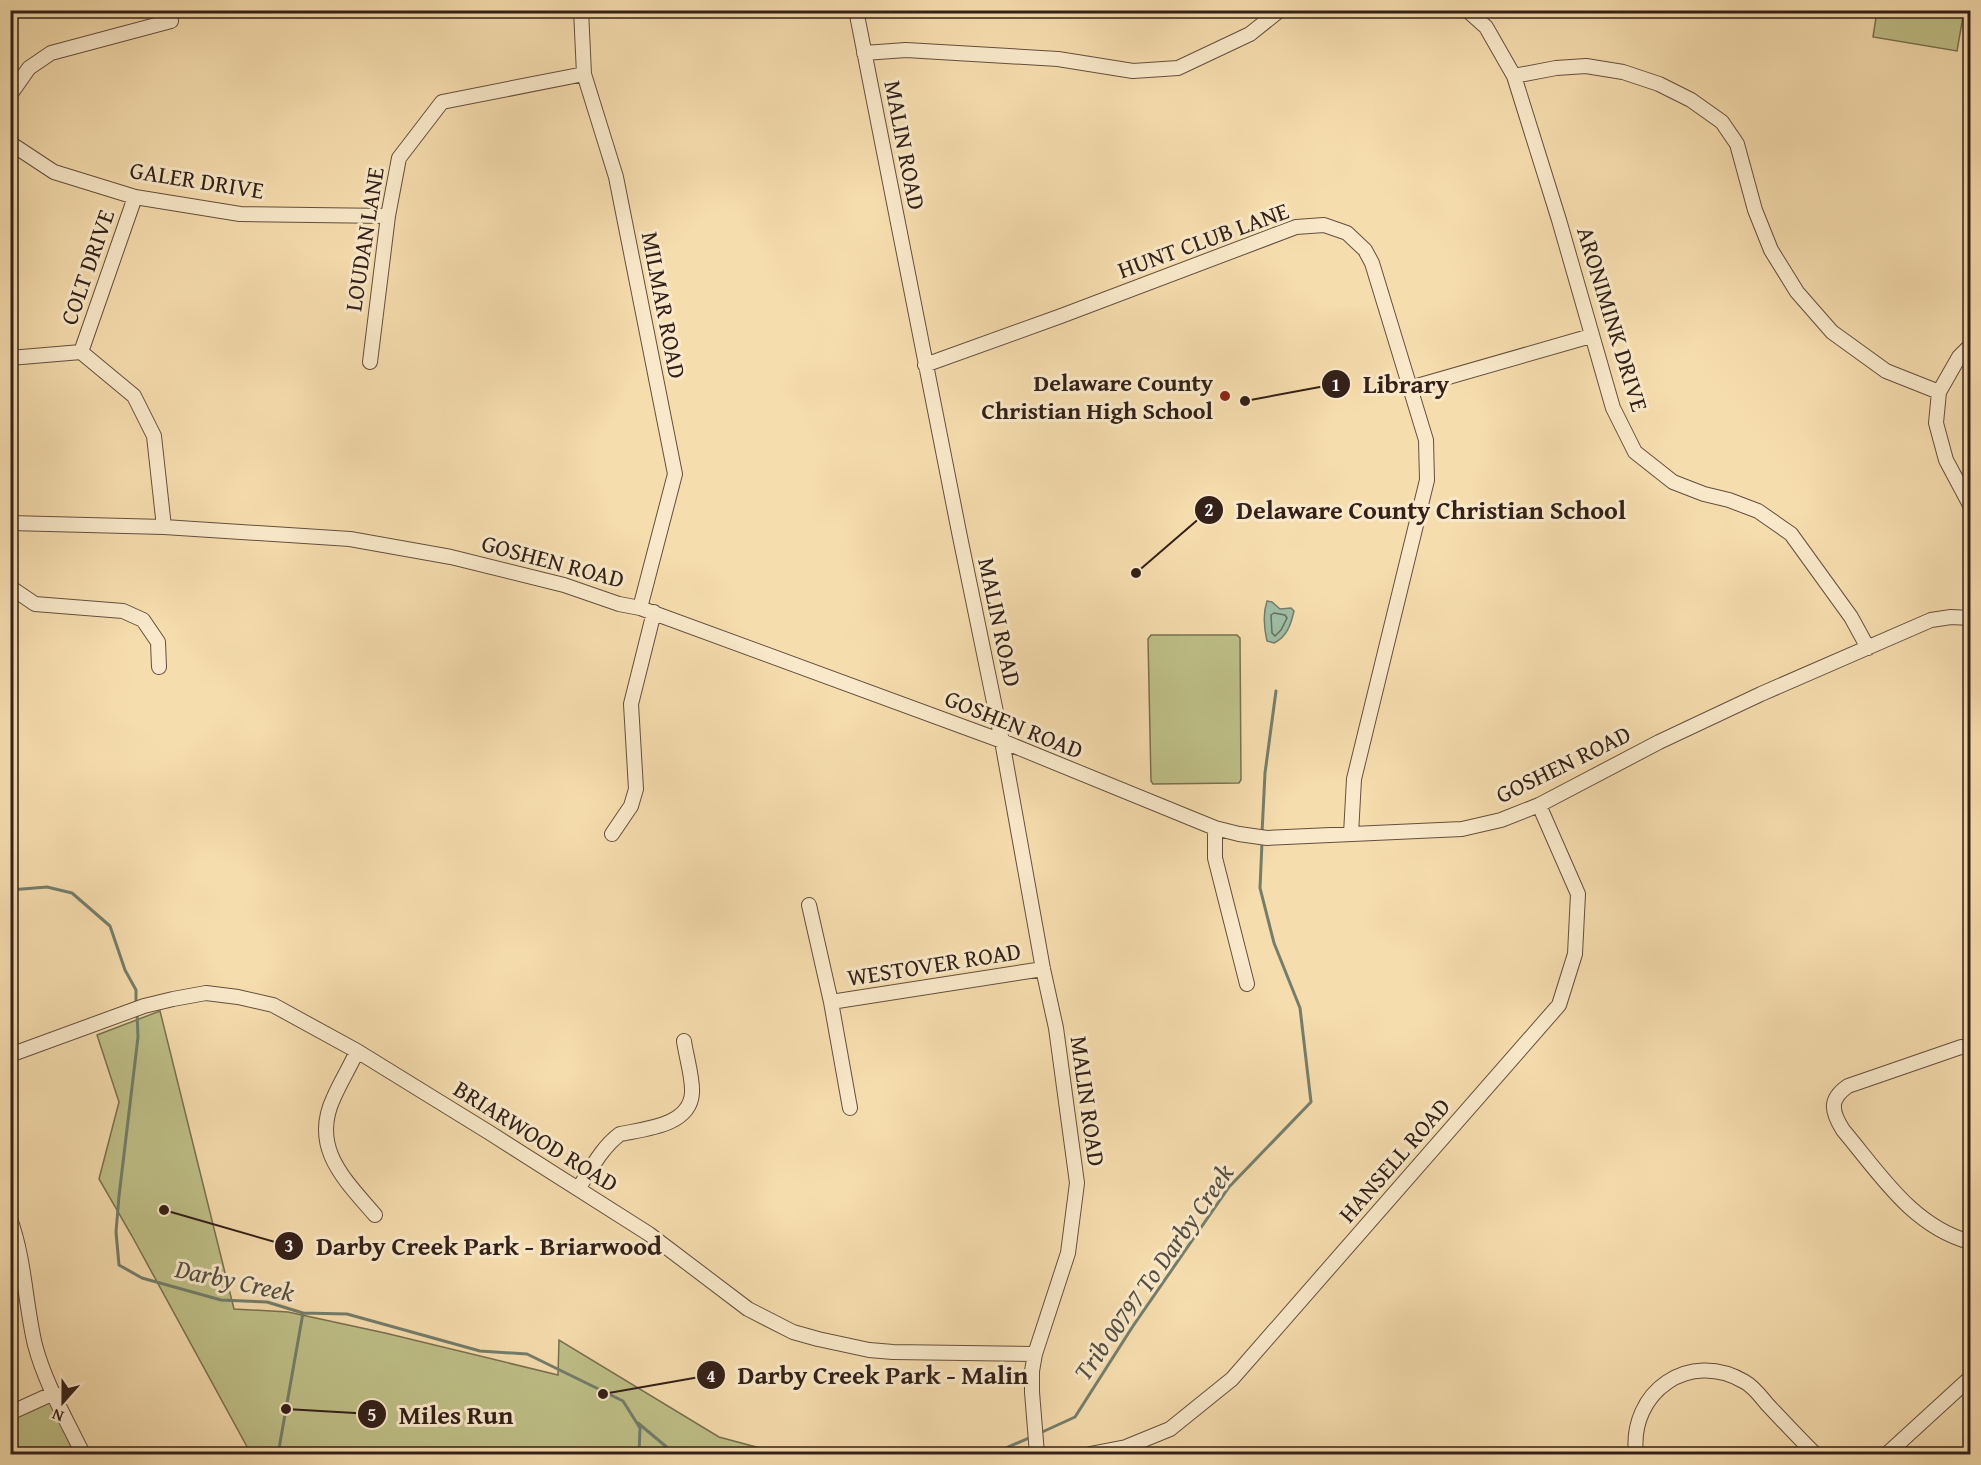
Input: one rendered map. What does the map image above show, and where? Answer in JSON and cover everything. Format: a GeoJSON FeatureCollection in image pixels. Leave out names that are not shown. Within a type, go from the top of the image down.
{"type":"FeatureCollection","features":[{"type":"Feature","properties":{"kind":"street","name":"MILMAR ROAD"},"geometry":{"type":"LineString","coordinates":[[581,10],[584,74],[616,177],[675,474],[647,610],[631,704],[636,789],[631,806],[612,834]]}},
{"type":"Feature","properties":{"kind":"street","name":"MALIN ROAD"},"geometry":{"type":"LineString","coordinates":[[856,10],[925,365],[1002,741],[1043,969],[1056,1028],[1077,1183],[1068,1253],[1035,1354],[1032,1371],[1036,1455]]}},
{"type":"Feature","properties":{"kind":"street"},"geometry":{"type":"LineString","coordinates":[[864,53],[906,50],[1058,59],[1133,71],[1178,68],[1250,34],[1280,10]]}},
{"type":"Feature","properties":{"kind":"street","name":"ARONIMINK DRIVE"},"geometry":{"type":"LineString","coordinates":[[1467,10],[1486,27],[1514,76],[1559,220],[1613,408],[1635,452],[1673,482],[1758,511],[1791,534],[1851,617],[1868,648]]}},
{"type":"Feature","properties":{"kind":"street"},"geometry":{"type":"LineString","coordinates":[[10,95],[29,68],[51,53],[171,21]]}},
{"type":"Feature","properties":{"kind":"street"},"geometry":{"type":"LineString","coordinates":[[1514,76],[1556,68],[1586,66],[1623,72],[1659,84],[1681,95],[1722,122],[1737,144],[1755,210],[1771,250],[1797,292],[1832,332],[1886,371],[1939,392]]}},
{"type":"Feature","properties":{"kind":"street","name":"LOUDAN LANE"},"geometry":{"type":"LineString","coordinates":[[370,362],[388,216],[399,158],[442,102],[584,74]]}},
{"type":"Feature","properties":{"kind":"street","name":"GALER DRIVE"},"geometry":{"type":"LineString","coordinates":[[10,143],[54,172],[135,197],[240,214],[388,216]]}},
{"type":"Feature","properties":{"kind":"street","name":"COLT DRIVE"},"geometry":{"type":"LineString","coordinates":[[81,352],[135,197]]}},
{"type":"Feature","properties":{"kind":"street","name":"HUNT CLUB LANE"},"geometry":{"type":"LineString","coordinates":[[925,365],[1296,227],[1324,225],[1347,233],[1365,250],[1372,263],[1426,440],[1427,480],[1354,779],[1352,834]]}},
{"type":"Feature","properties":{"kind":"street"},"geometry":{"type":"LineString","coordinates":[[1410,388],[1592,336]]}},
{"type":"Feature","properties":{"kind":"street"},"geometry":{"type":"LineString","coordinates":[[1971,346],[1959,357],[1939,392],[1936,423],[1946,460],[1971,505]]}},
{"type":"Feature","properties":{"kind":"street"},"geometry":{"type":"LineString","coordinates":[[10,358],[81,352],[134,396],[154,436],[164,527]]}},
{"type":"Feature","properties":{"kind":"street","name":"GOSHEN ROAD"},"geometry":{"type":"LineString","coordinates":[[10,523],[164,527],[351,539],[451,557],[564,585],[619,604],[647,610],[1002,741],[1215,828],[1264,838],[1462,830],[1501,820],[1539,805],[1659,742],[1761,694],[1931,620],[1951,617],[1971,618]]}},
{"type":"Feature","properties":{"kind":"street"},"geometry":{"type":"LineString","coordinates":[[10,587],[35,604],[123,611],[143,621],[158,642],[159,667]]}},
{"type":"Feature","properties":{"kind":"street","name":"HANSELL ROAD"},"geometry":{"type":"LineString","coordinates":[[1090,1455],[1126,1447],[1170,1429],[1232,1379],[1559,1005],[1575,954],[1578,894],[1539,805]]}},
{"type":"Feature","properties":{"kind":"street"},"geometry":{"type":"LineString","coordinates":[[1215,828],[1215,858],[1247,984]]}},
{"type":"Feature","properties":{"kind":"street"},"geometry":{"type":"LineString","coordinates":[[809,905],[831,1002],[850,1108]]}},
{"type":"Feature","properties":{"kind":"street","name":"WESTOVER ROAD"},"geometry":{"type":"LineString","coordinates":[[831,1002],[1043,969]]}},
{"type":"Feature","properties":{"kind":"street","name":"BRIARWOOD ROAD"},"geometry":{"type":"LineString","coordinates":[[10,1055],[144,1006],[206,993],[273,1005],[357,1051],[650,1234],[748,1309],[793,1332],[818,1340],[893,1352],[1035,1354]]}},
{"type":"Feature","properties":{"kind":"street"},"geometry":{"type":"LineString","coordinates":[[578,1190],[606,1148],[620,1134],[660,1126],[682,1114],[688,1106],[692,1092],[684,1041]]}},
{"type":"Feature","properties":{"kind":"street"},"geometry":{"type":"LineString","coordinates":[[1971,1048],[1961,1047],[1848,1086],[1834,1100],[1836,1119],[1843,1130],[1898,1195],[1920,1217],[1946,1233],[1971,1242]]}},
{"type":"Feature","properties":{"kind":"street"},"geometry":{"type":"LineString","coordinates":[[357,1051],[333,1098],[326,1119],[326,1140],[332,1160],[375,1215]]}},
{"type":"Feature","properties":{"kind":"street"},"geometry":{"type":"LineString","coordinates":[[10,1219],[22,1262],[40,1362],[83,1455]]}},
{"type":"Feature","properties":{"kind":"street"},"geometry":{"type":"LineString","coordinates":[[1636,1455],[1636,1429],[1639,1417],[1660,1387],[1680,1375],[1712,1371],[1724,1373],[1747,1383],[1815,1455]]}},
{"type":"Feature","properties":{"kind":"street"},"geometry":{"type":"LineString","coordinates":[[1887,1455],[1971,1378]]}},
{"type":"Feature","properties":{"kind":"street"},"geometry":{"type":"LineString","coordinates":[[10,1413],[54,1393]]}},
{"type":"Feature","properties":{"kind":"shaded area"},"geometry":{"type":"Polygon","coordinates":[[[1877,11],[1964,11],[1957,51],[1873,37],[1877,11]]]}},
{"type":"Feature","properties":{"kind":"shaded area"},"geometry":{"type":"Polygon","coordinates":[[[1151,635],[1237,635],[1240,638],[1241,780],[1239,783],[1153,784],[1151,781],[1148,639],[1151,635]]]}},
{"type":"Feature","properties":{"kind":"shaded area"},"geometry":{"type":"Polygon","coordinates":[[[160,1011],[234,1309],[288,1312],[558,1375],[559,1340],[719,1437],[782,1454],[251,1454],[99,1179],[119,1102],[97,1035],[160,1011]]]}},
{"type":"Feature","properties":{"kind":"shaded area"},"geometry":{"type":"Polygon","coordinates":[[[54,1393],[83,1454],[11,1454],[10,1418],[54,1393]]]}},
{"type":"Feature","properties":{"kind":"water"},"geometry":{"type":"Polygon","coordinates":[[[1267,601],[1280,609],[1291,608],[1294,611],[1285,634],[1274,643],[1267,641],[1266,636],[1264,616],[1267,601]]]}},
{"type":"Feature","properties":{"kind":"waterway","name":"Trib 00797 To Darby Creek"},"geometry":{"type":"LineString","coordinates":[[1262,833],[1265,773],[1276,691]]}},
{"type":"Feature","properties":{"kind":"waterway","name":"Trib 00797 To Darby Creek"},"geometry":{"type":"LineString","coordinates":[[1040,1433],[1075,1417],[1133,1326],[1229,1187],[1311,1102],[1300,1008],[1274,943],[1260,888],[1262,842]]}},
{"type":"Feature","properties":{"kind":"waterway","name":"Darby Creek"},"geometry":{"type":"LineString","coordinates":[[10,890],[47,887],[72,893],[110,926],[125,970],[136,990],[136,1005]]}},
{"type":"Feature","properties":{"kind":"waterway","name":"Darby Creek"},"geometry":{"type":"LineString","coordinates":[[137,1012],[138,1037],[116,1232],[119,1265],[142,1278],[221,1300],[267,1302],[303,1313],[347,1314],[480,1351],[527,1354],[623,1401],[640,1428],[639,1454]]}},
{"type":"Feature","properties":{"kind":"waterway"},"geometry":{"type":"LineString","coordinates":[[278,1454],[303,1313]]}},
{"type":"Feature","properties":{"kind":"waterway","name":"Trib 00797 To Darby Creek"},"geometry":{"type":"LineString","coordinates":[[638,1423],[675,1454]]}},
{"type":"Feature","properties":{"kind":"waterway","name":"Trib 00797 To Darby Creek"},"geometry":{"type":"LineString","coordinates":[[992,1454],[1031,1437]]}},
{"type":"Feature","properties":{"kind":"place","name":"Delaware County Christian High School"},"geometry":{"type":"Point","coordinates":[1225,396]}},
{"type":"Feature","properties":{"kind":"place","name":"Library"},"geometry":{"type":"Point","coordinates":[1245,401]}},
{"type":"Feature","properties":{"kind":"place","name":"Delaware County Christian School"},"geometry":{"type":"Point","coordinates":[1136,573]}},
{"type":"Feature","properties":{"kind":"place","name":"Darby Creek Park - Briarwood"},"geometry":{"type":"Point","coordinates":[164,1210]}},
{"type":"Feature","properties":{"kind":"place","name":"Darby Creek Park - Malin"},"geometry":{"type":"Point","coordinates":[603,1394]}},
{"type":"Feature","properties":{"kind":"place","name":"Miles Run"},"geometry":{"type":"Point","coordinates":[286,1409]}}]}
